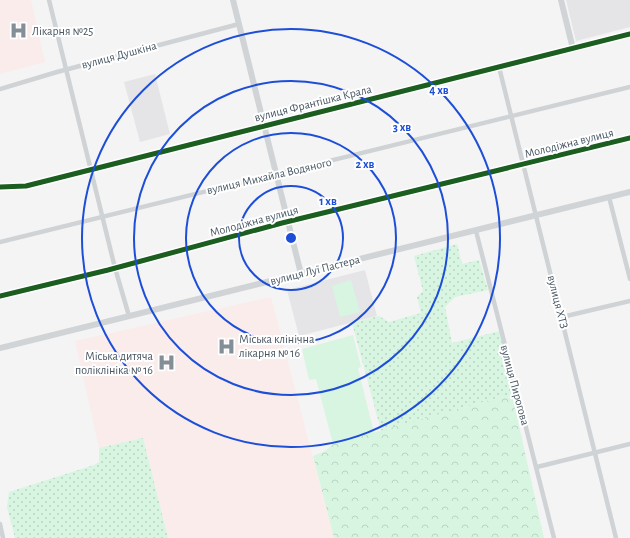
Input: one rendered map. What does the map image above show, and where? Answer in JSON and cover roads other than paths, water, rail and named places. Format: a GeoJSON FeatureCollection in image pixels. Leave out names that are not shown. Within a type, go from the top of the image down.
{"type":"FeatureCollection","features":[{"type":"Feature","properties":{"kind":"street"},"geometry":{"type":"LineString","coordinates":[[49,0],[115,268],[129,316]]}},
{"type":"Feature","properties":{"kind":"street"},"geometry":{"type":"LineString","coordinates":[[233,0],[301,274]]}},
{"type":"Feature","properties":{"kind":"street"},"geometry":{"type":"LineString","coordinates":[[561,0],[573,49]]}},
{"type":"Feature","properties":{"kind":"street","name":"вулиця Душкіна"},"geometry":{"type":"LineString","coordinates":[[0,89],[66,69],[239,24]]}},
{"type":"Feature","properties":{"kind":"street","name":"вулиця Франтішка Крала"},"geometry":{"type":"LineString","coordinates":[[0,187],[26,186],[91,168],[630,34]]}},
{"type":"Feature","properties":{"kind":"street","name":"вулиця ХТЗ"},"geometry":{"type":"LineString","coordinates":[[499,67],[616,538]]}},
{"type":"Feature","properties":{"kind":"street","name":"вулиця Михайла Водяного"},"geometry":{"type":"LineString","coordinates":[[0,242],[102,215],[277,174],[630,87]]}},
{"type":"Feature","properties":{"kind":"street","name":"Молодіжна вулиця"},"geometry":{"type":"LineString","coordinates":[[0,296],[115,268],[288,222],[630,138]]}},
{"type":"Feature","properties":{"kind":"street","name":"вулиця Луї Пастера"},"geometry":{"type":"LineString","coordinates":[[0,348],[630,192]]}},
{"type":"Feature","properties":{"kind":"street"},"geometry":{"type":"LineString","coordinates":[[609,197],[630,278]]}},
{"type":"Feature","properties":{"kind":"street","name":"вулиця Пирогова"},"geometry":{"type":"LineString","coordinates":[[476,231],[554,538]]}},
{"type":"Feature","properties":{"kind":"street"},"geometry":{"type":"LineString","coordinates":[[562,317],[630,301]]}},
{"type":"Feature","properties":{"kind":"street"},"geometry":{"type":"LineString","coordinates":[[537,467],[630,444]]}},
{"type":"Feature","properties":{"kind":"street"},"geometry":{"type":"LineString","coordinates":[[0,524],[4,538]]}},
{"type":"Feature","properties":{"kind":"place","name":"Лікарня №25"},"geometry":{"type":"Point","coordinates":[19,31]}},
{"type":"Feature","properties":{"kind":"place","name":"Міська клінічна лікарня № 16"},"geometry":{"type":"Point","coordinates":[226,346]}},
{"type":"Feature","properties":{"kind":"place","name":"Міська дитяча поліклініка № 16"},"geometry":{"type":"Point","coordinates":[166,363]}}]}
